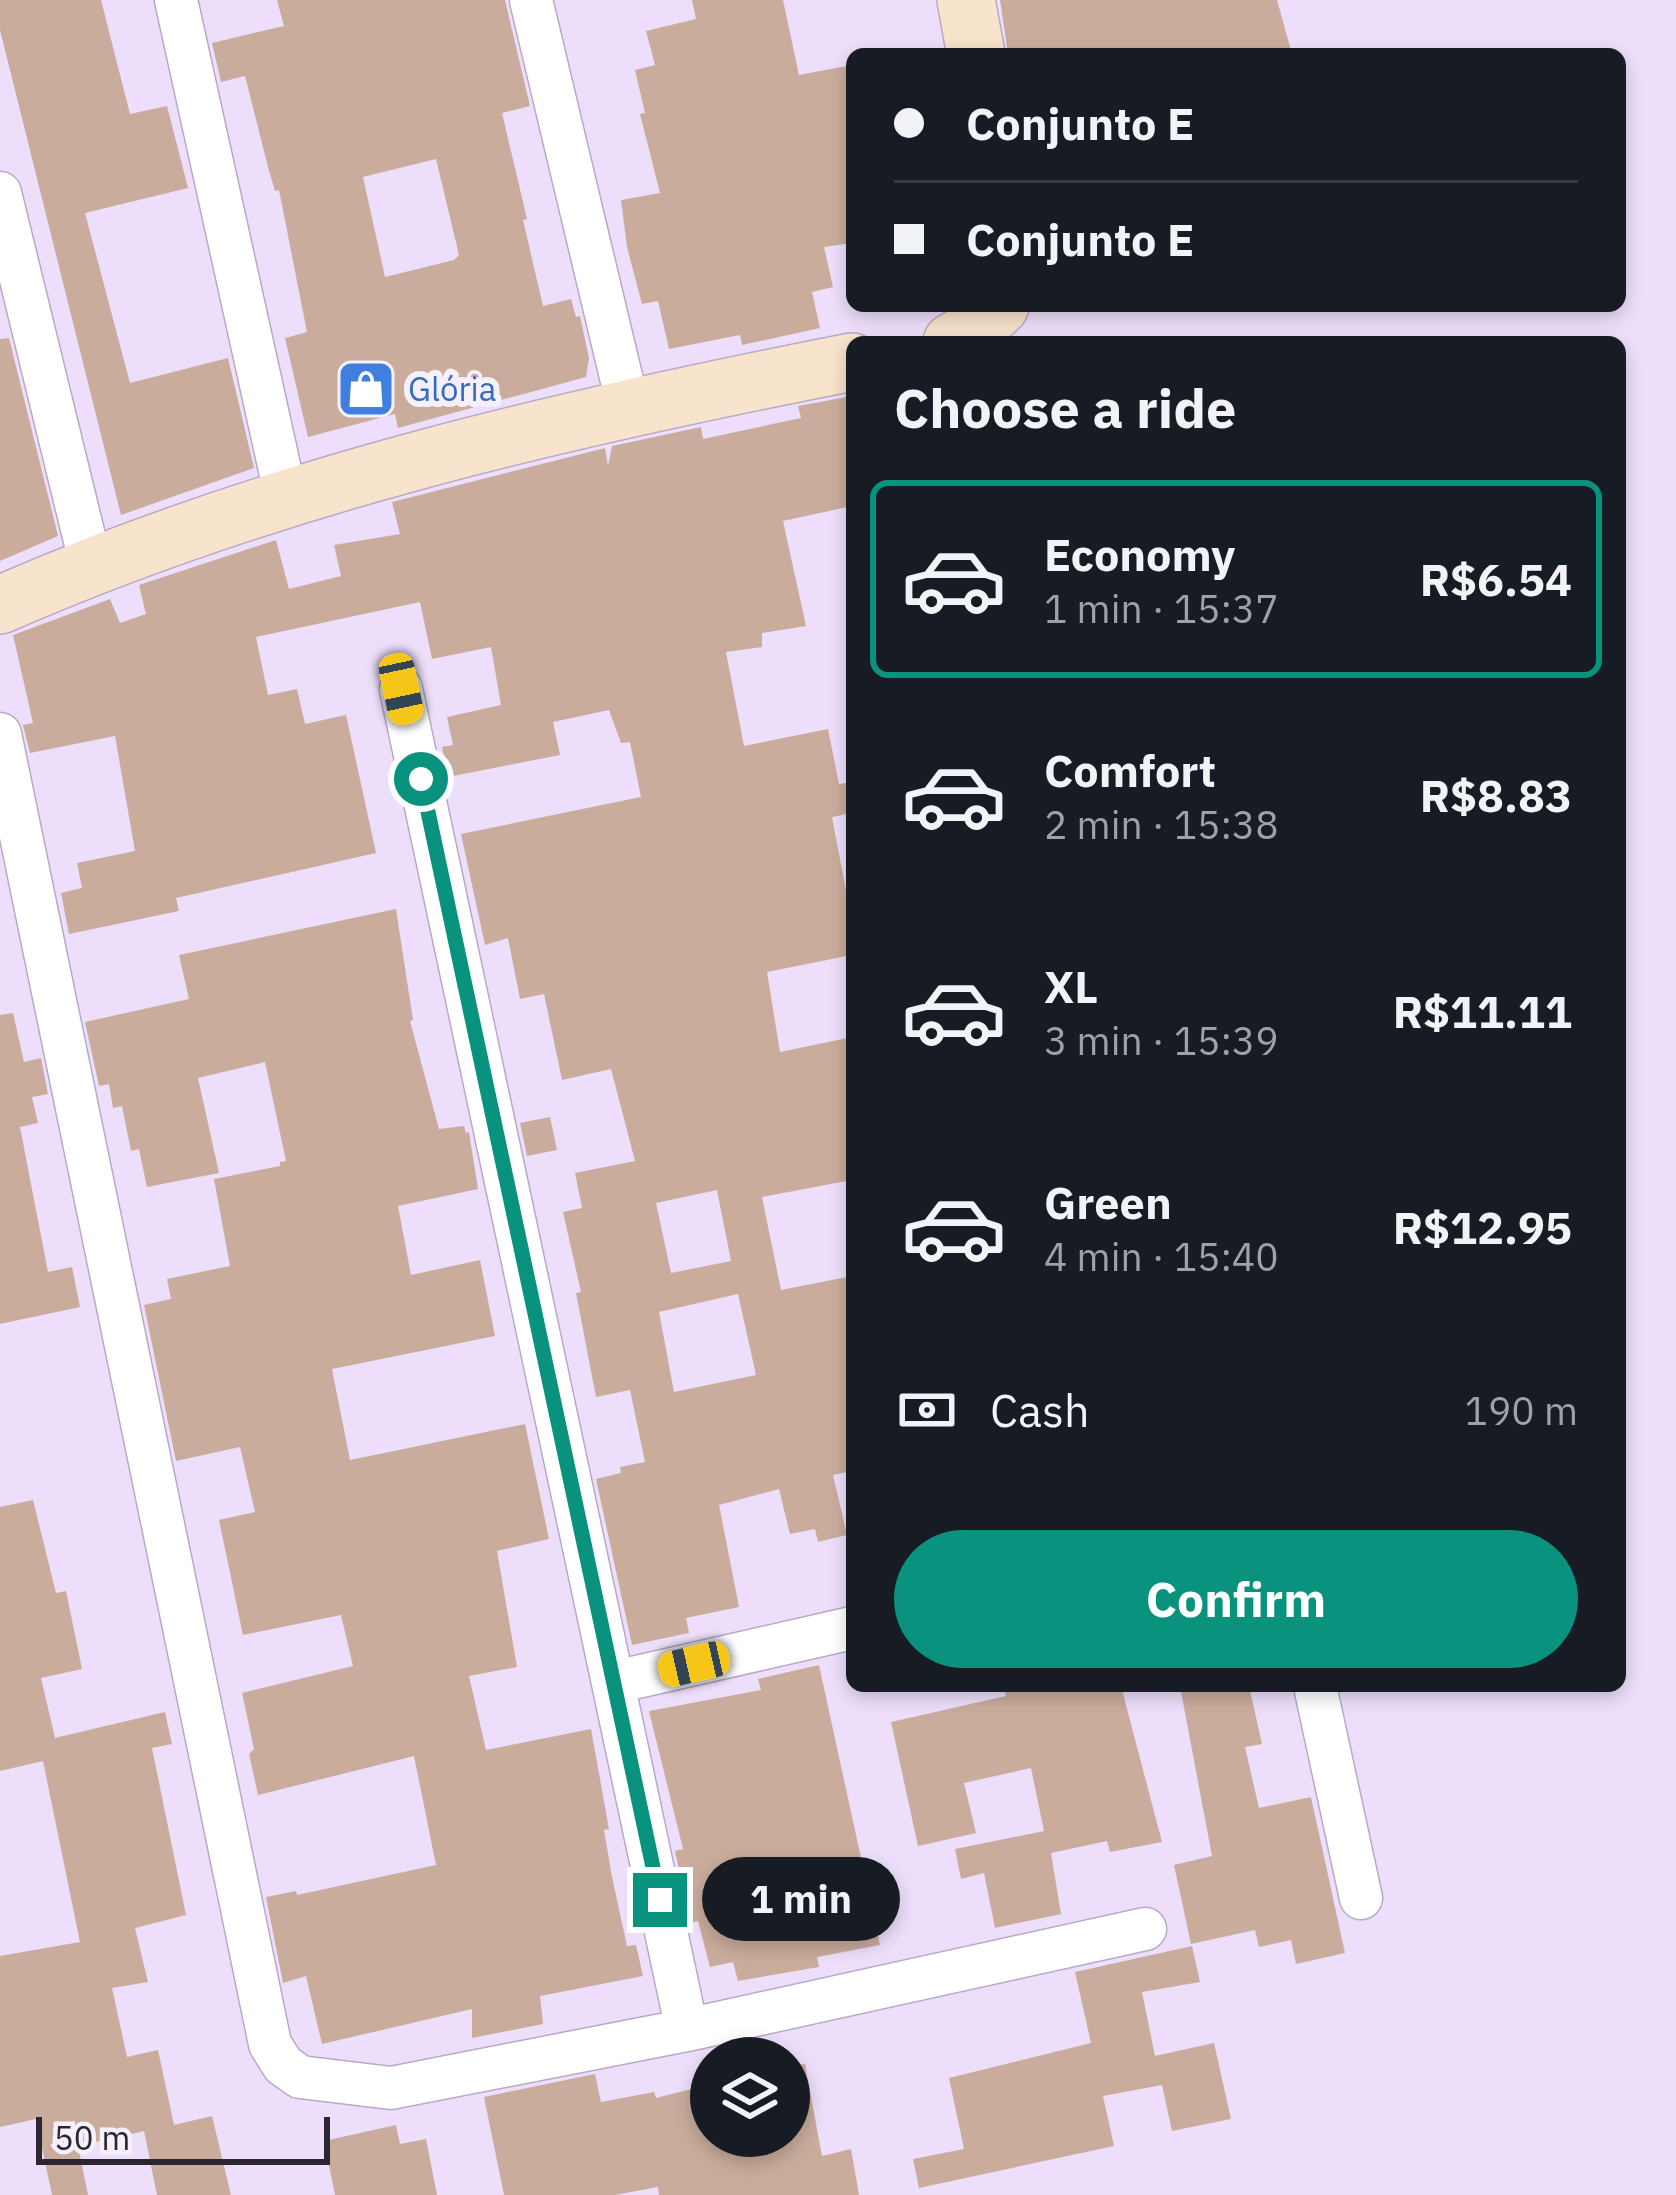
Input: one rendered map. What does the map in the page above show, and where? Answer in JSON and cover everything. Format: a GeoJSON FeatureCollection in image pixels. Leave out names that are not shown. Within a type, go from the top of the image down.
{"type":"FeatureCollection","features":[{"type":"Feature","properties":{"kind":"street"},"geometry":{"type":"LineString","coordinates":[[176,0],[286,497]]}},
{"type":"Feature","properties":{"kind":"street"},"geometry":{"type":"LineString","coordinates":[[531,0],[628,406]]}},
{"type":"Feature","properties":{"kind":"street"},"geometry":{"type":"LineString","coordinates":[[0,194],[92,565]]}},
{"type":"Feature","properties":{"kind":"street"},"geometry":{"type":"LineString","coordinates":[[962,336],[993,312]]}},
{"type":"Feature","properties":{"kind":"street"},"geometry":{"type":"LineString","coordinates":[[0,605],[92,565],[286,497],[628,406],[846,363]]}},
{"type":"Feature","properties":{"kind":"street"},"geometry":{"type":"LineString","coordinates":[[401,689],[687,2030]]}},
{"type":"Feature","properties":{"kind":"street"},"geometry":{"type":"LineString","coordinates":[[0,734],[270,2044],[283,2065],[300,2077],[391,2088],[687,2030],[1145,1929]]}},
{"type":"Feature","properties":{"kind":"street"},"geometry":{"type":"LineString","coordinates":[[615,1682],[846,1629]]}},
{"type":"Feature","properties":{"kind":"street"},"geometry":{"type":"LineString","coordinates":[[1316,1692],[1361,1898]]}},
{"type":"Feature","properties":{"kind":"building"},"geometry":{"type":"Polygon","coordinates":[[[0,0],[101,0],[130,114],[167,106],[188,188],[85,213],[130,383],[228,358],[254,468],[121,515],[0,30],[0,0]]]}},
{"type":"Feature","properties":{"kind":"building"},"geometry":{"type":"Polygon","coordinates":[[[277,0],[505,0],[530,106],[502,113],[527,219],[523,220],[543,306],[571,299],[576,317],[580,316],[589,358],[586,377],[398,428],[395,414],[308,437],[285,338],[307,332],[279,190],[275,191],[245,76],[221,82],[212,43],[284,26],[277,0]],[[436,159],[363,177],[385,277],[459,255],[436,159]]]}},
{"type":"Feature","properties":{"kind":"building"},"geometry":{"type":"Polygon","coordinates":[[[692,0],[783,0],[799,75],[846,66],[846,244],[824,247],[833,287],[812,292],[820,328],[742,345],[740,335],[669,349],[658,301],[642,304],[621,200],[660,193],[640,114],[645,113],[635,70],[655,65],[646,31],[696,19],[692,0]]]}},
{"type":"Feature","properties":{"kind":"building"},"geometry":{"type":"Polygon","coordinates":[[[1000,0],[1277,0],[1290,48],[1007,48],[1000,0]]]}},
{"type":"Feature","properties":{"kind":"building"},"geometry":{"type":"Polygon","coordinates":[[[9,338],[58,536],[0,561],[0,339],[9,338]]]}},
{"type":"Feature","properties":{"kind":"building"},"geometry":{"type":"Polygon","coordinates":[[[846,397],[846,507],[783,521],[806,626],[762,633],[762,647],[726,652],[744,746],[828,729],[839,784],[846,783],[846,814],[832,817],[846,890],[846,956],[767,972],[780,1052],[846,1038],[846,1181],[762,1197],[781,1290],[846,1277],[846,1472],[833,1475],[846,1535],[818,1542],[815,1529],[790,1534],[779,1489],[719,1505],[739,1607],[686,1618],[689,1633],[632,1645],[596,1479],[645,1462],[630,1390],[596,1397],[576,1293],[581,1292],[563,1212],[582,1208],[575,1173],[635,1161],[611,1069],[562,1080],[544,994],[520,999],[508,938],[485,945],[461,834],[641,797],[630,742],[621,743],[609,710],[553,722],[560,755],[448,777],[442,747],[453,745],[447,717],[501,705],[491,647],[432,659],[420,602],[256,637],[268,695],[297,689],[305,724],[346,715],[376,853],[176,898],[179,911],[69,934],[61,893],[82,888],[77,863],[135,851],[115,736],[30,753],[23,725],[33,723],[13,635],[110,599],[120,623],[146,614],[139,585],[276,540],[289,589],[341,576],[334,545],[400,534],[392,502],[605,448],[608,466],[612,446],[701,427],[703,439],[801,418],[798,406],[846,397]],[[717,1190],[656,1203],[671,1273],[731,1261],[717,1190]],[[738,1294],[659,1312],[674,1392],[756,1375],[738,1294]]]}},
{"type":"Feature","properties":{"kind":"building"},"geometry":{"type":"Polygon","coordinates":[[[396,909],[410,1021],[439,1129],[464,1126],[469,1132],[478,1189],[398,1206],[411,1275],[480,1260],[495,1336],[332,1369],[350,1460],[525,1424],[549,1539],[497,1551],[517,1667],[469,1676],[486,1750],[591,1729],[609,1829],[604,1830],[612,1877],[627,1946],[636,1945],[643,1976],[540,1996],[543,2024],[472,2038],[472,2009],[322,2044],[306,1976],[283,1983],[266,1897],[296,1891],[297,1895],[436,1865],[414,1756],[258,1795],[242,1693],[353,1666],[341,1615],[243,1635],[219,1520],[255,1512],[240,1447],[176,1461],[144,1305],[171,1299],[167,1279],[230,1266],[214,1179],[286,1161],[265,1062],[198,1078],[219,1173],[147,1187],[139,1149],[131,1151],[122,1106],[113,1108],[109,1084],[99,1086],[85,1022],[189,999],[179,955],[396,909]]]}},
{"type":"Feature","properties":{"kind":"building"},"geometry":{"type":"Polygon","coordinates":[[[13,1013],[24,1062],[41,1058],[48,1094],[32,1097],[38,1123],[20,1127],[48,1272],[72,1267],[80,1307],[0,1324],[0,1015],[13,1013]]]}},
{"type":"Feature","properties":{"kind":"building"},"geometry":{"type":"Polygon","coordinates":[[[550,1117],[557,1150],[527,1156],[520,1123],[550,1117]]]}},
{"type":"Feature","properties":{"kind":"building"},"geometry":{"type":"Polygon","coordinates":[[[33,1500],[56,1593],[66,1591],[82,1669],[41,1678],[55,1738],[165,1712],[172,1744],[152,1748],[186,1915],[135,1928],[148,1982],[112,1988],[127,2057],[158,2050],[174,2125],[212,2116],[231,2195],[157,2195],[144,2131],[78,2146],[88,2195],[52,2195],[36,2119],[0,2127],[0,1956],[80,1942],[43,1761],[0,1771],[0,1507],[33,1500]]]}},
{"type":"Feature","properties":{"kind":"building"},"geometry":{"type":"Polygon","coordinates":[[[819,1665],[880,1945],[817,1957],[819,1967],[738,1981],[733,1962],[710,1967],[698,1921],[690,1923],[675,1851],[683,1849],[649,1711],[761,1690],[758,1679],[819,1665]]]}},
{"type":"Feature","properties":{"kind":"building"},"geometry":{"type":"Polygon","coordinates":[[[1005,1692],[1123,1692],[1162,1842],[1110,1852],[1107,1841],[1051,1853],[1061,1914],[995,1928],[984,1873],[961,1879],[955,1849],[1044,1831],[1031,1768],[964,1783],[976,1833],[918,1846],[891,1722],[1006,1696],[1005,1692]]]}},
{"type":"Feature","properties":{"kind":"building"},"geometry":{"type":"Polygon","coordinates":[[[1181,1692],[1250,1692],[1262,1744],[1245,1747],[1259,1808],[1311,1797],[1345,1953],[1296,1964],[1291,1940],[1259,1947],[1255,1930],[1191,1944],[1174,1865],[1212,1856],[1181,1692]]]}},
{"type":"Feature","properties":{"kind":"building"},"geometry":{"type":"Polygon","coordinates":[[[1192,1946],[1200,1982],[1142,1992],[1155,2056],[1214,2043],[1231,2119],[1172,2131],[1162,2085],[1103,2096],[1114,2146],[919,2188],[913,2159],[964,2149],[949,2078],[1091,2043],[1075,1972],[1192,1946]]]}},
{"type":"Feature","properties":{"kind":"building"},"geometry":{"type":"Polygon","coordinates":[[[595,2074],[601,2102],[654,2092],[656,2098],[690,2089],[690,2157],[810,2157],[810,2091],[822,2156],[851,2149],[859,2195],[659,2195],[658,2187],[615,2195],[504,2195],[484,2097],[595,2074]]]}},
{"type":"Feature","properties":{"kind":"building"},"geometry":{"type":"Polygon","coordinates":[[[396,2125],[400,2144],[426,2139],[437,2195],[335,2195],[324,2141],[396,2125]]]}},
{"type":"Feature","properties":{"kind":"place","name":"Glória"},"geometry":{"type":"Point","coordinates":[366,389]}},
{"type":"Feature","properties":{"kind":"route"},"geometry":{"type":"LineString","coordinates":[[421,779],[660,1900]]}}]}
